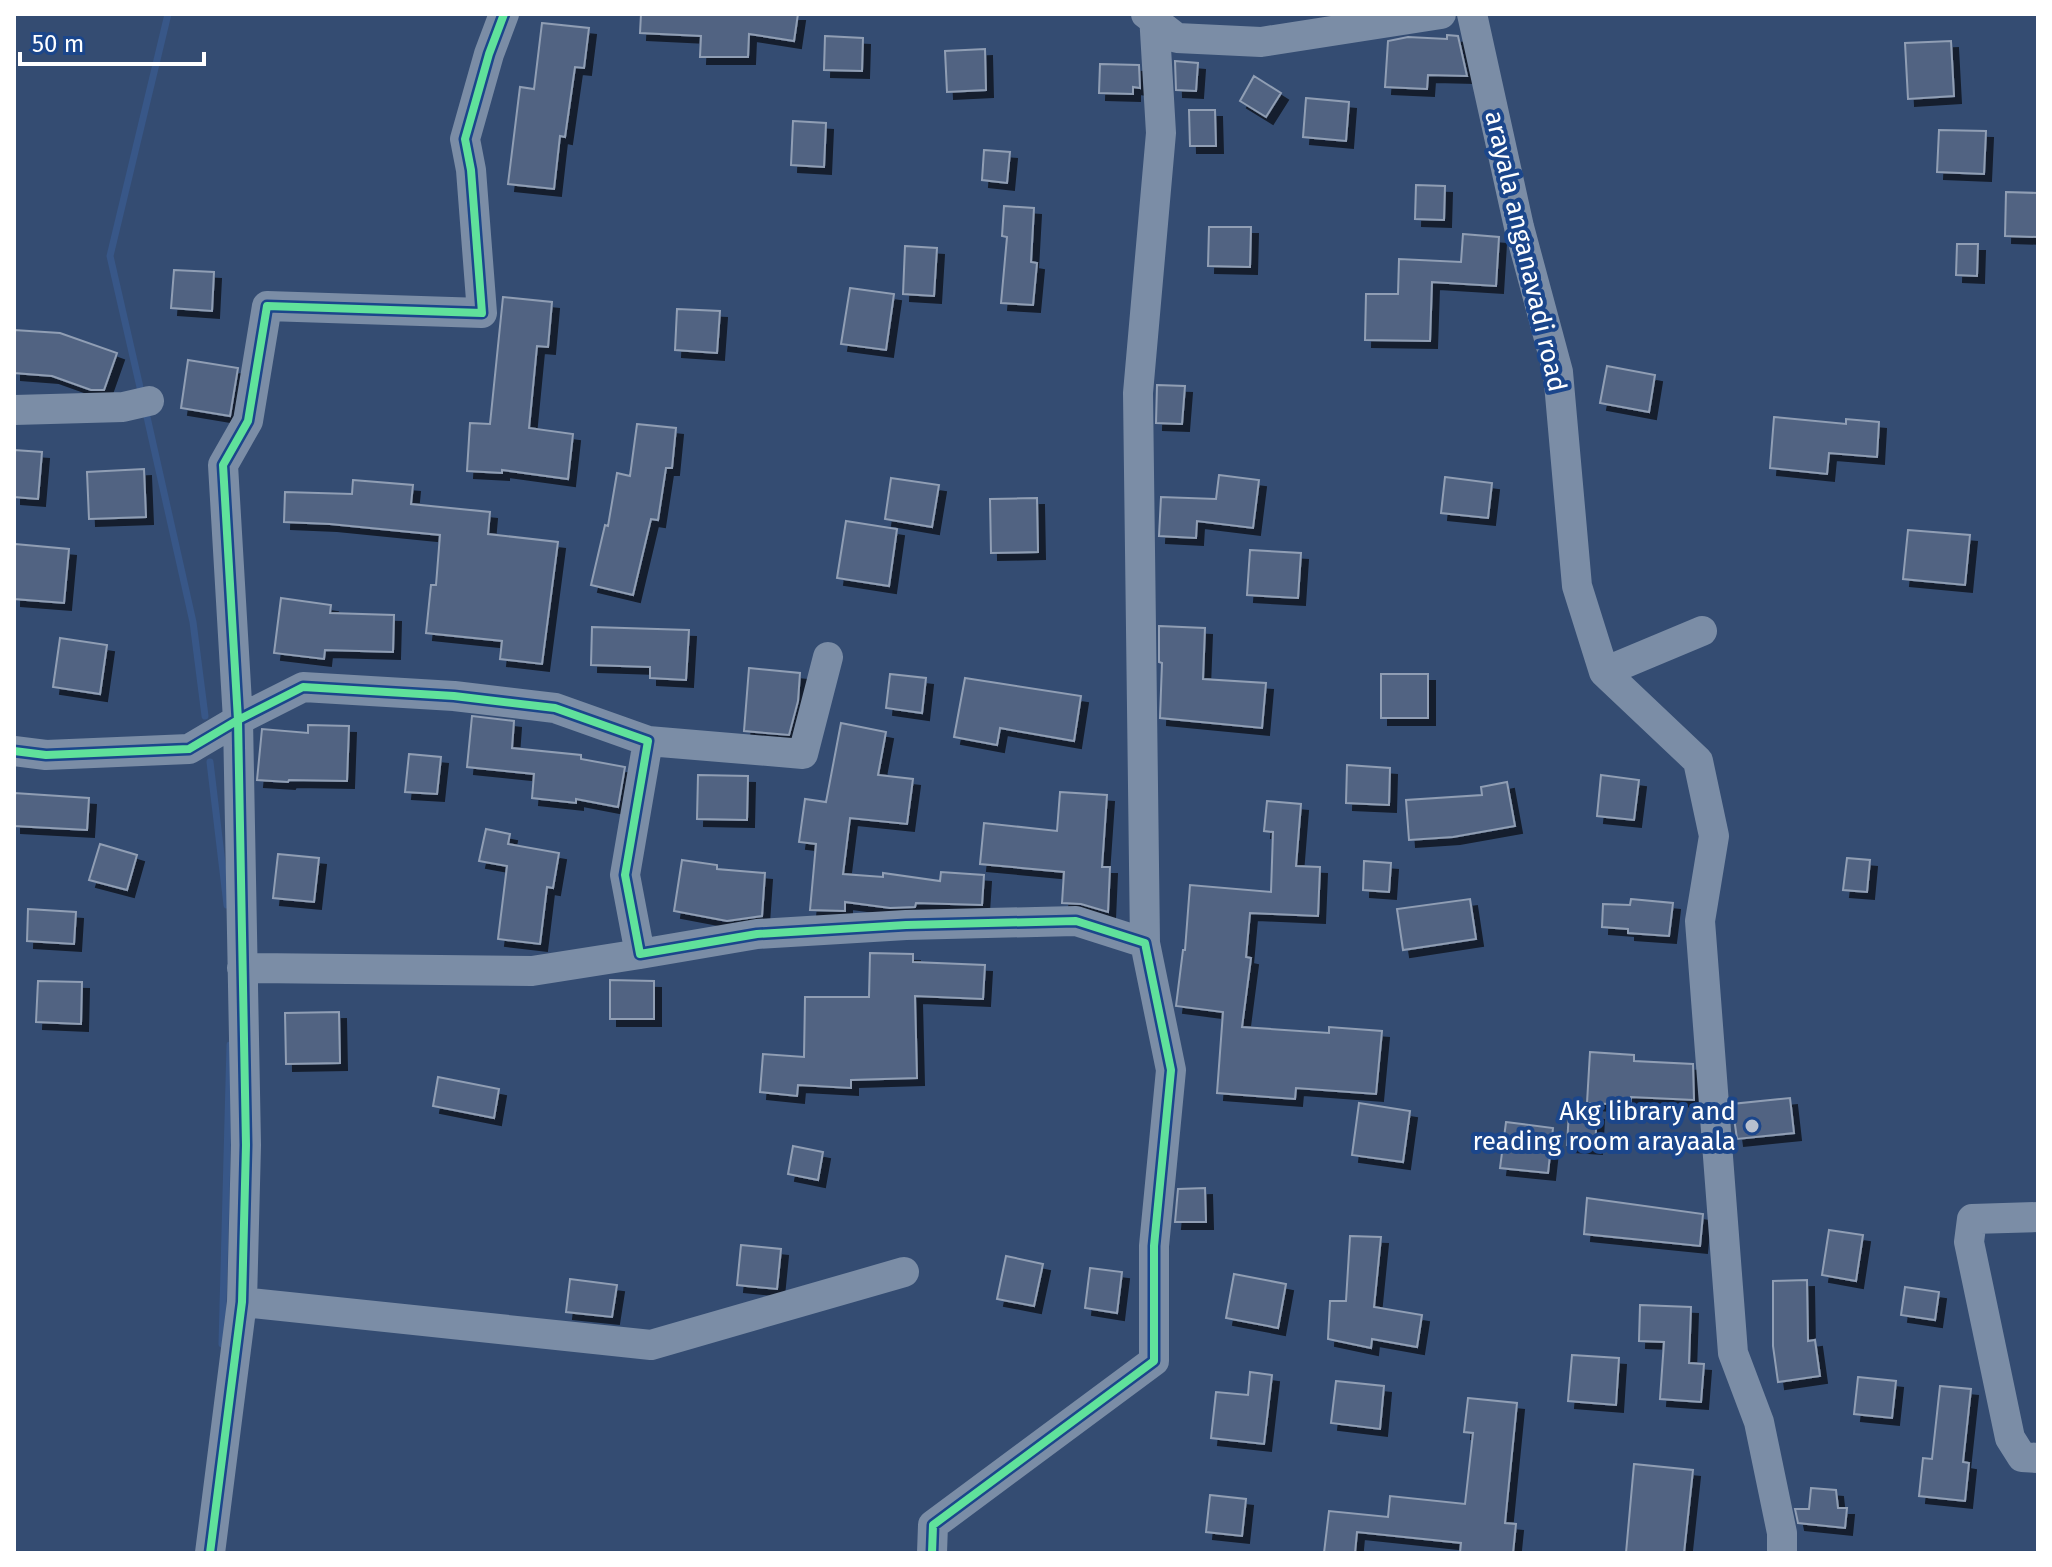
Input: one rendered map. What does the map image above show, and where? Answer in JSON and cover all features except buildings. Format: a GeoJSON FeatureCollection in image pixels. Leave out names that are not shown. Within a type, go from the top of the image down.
{"type":"FeatureCollection","features":[{"type":"Feature","properties":{"kind":"street"},"geometry":{"type":"LineString","coordinates":[[210,1553],[242,1302],[246,1145],[238,720],[223,465],[248,421],[267,306],[482,313],[471,170],[465,139],[489,54],[504,14]]}},
{"type":"Feature","properties":{"kind":"street"},"geometry":{"type":"LineString","coordinates":[[1152,16],[1177,38],[1261,42],[1441,14]]}},
{"type":"Feature","properties":{"kind":"street","name":"arayala anganavadi road"},"geometry":{"type":"LineString","coordinates":[[1472,14],[1519,227],[1558,372],[1577,586],[1604,672],[1698,761],[1714,836],[1700,921],[1733,1353],[1759,1422],[1782,1533],[1782,1553]]}},
{"type":"Feature","properties":{"kind":"street"},"geometry":{"type":"LineString","coordinates":[[932,1553],[933,1525],[1154,1361],[1154,1246],[1171,1070],[1145,943],[1138,393],[1161,133],[1152,16]]}},
{"type":"Feature","properties":{"kind":"street"},"geometry":{"type":"LineString","coordinates":[[14,410],[123,407],[149,401]]}},
{"type":"Feature","properties":{"kind":"street"},"geometry":{"type":"LineString","coordinates":[[1604,672],[1702,631]]}},
{"type":"Feature","properties":{"kind":"street"},"geometry":{"type":"LineString","coordinates":[[14,751],[46,755],[189,749],[303,687],[454,696],[555,708],[648,741],[803,754],[828,657]]}},
{"type":"Feature","properties":{"kind":"street"},"geometry":{"type":"LineString","coordinates":[[640,954],[625,875],[648,741]]}},
{"type":"Feature","properties":{"kind":"street"},"geometry":{"type":"LineString","coordinates":[[242,968],[532,971],[757,934],[906,925],[1076,921],[1145,943]]}},
{"type":"Feature","properties":{"kind":"street"},"geometry":{"type":"LineString","coordinates":[[2038,1217],[1972,1219],[1969,1242],[2010,1438],[2022,1457],[2038,1458]]}},
{"type":"Feature","properties":{"kind":"street"},"geometry":{"type":"LineString","coordinates":[[242,1302],[651,1345],[904,1272]]}},
{"type":"Feature","properties":{"kind":"waterway"},"geometry":{"type":"LineString","coordinates":[[142,396],[110,256],[168,14]]}},
{"type":"Feature","properties":{"kind":"waterway"},"geometry":{"type":"LineString","coordinates":[[145,408],[193,622],[205,716]]}},
{"type":"Feature","properties":{"kind":"waterway"},"geometry":{"type":"LineString","coordinates":[[210,762],[227,905]]}},
{"type":"Feature","properties":{"kind":"waterway"},"geometry":{"type":"LineString","coordinates":[[222,1344],[230,1045]]}},
{"type":"Feature","properties":{"kind":"cycle path"},"geometry":{"type":"LineString","coordinates":[[210,1553],[242,1302],[246,1145],[238,720],[223,465],[248,421],[267,306],[482,313],[471,170],[465,139],[489,54],[504,14]]}},
{"type":"Feature","properties":{"kind":"cycle path"},"geometry":{"type":"LineString","coordinates":[[14,751],[46,755],[189,749],[303,687],[454,696],[555,708],[648,741],[625,875],[640,954],[757,934],[906,925],[1076,921],[1145,943],[1171,1070],[1154,1246],[1154,1361],[933,1525],[932,1553]]}},
{"type":"Feature","properties":{"kind":"place","name":"Akg library and reading room arayaala"},"geometry":{"type":"Point","coordinates":[1752,1126]}}]}
